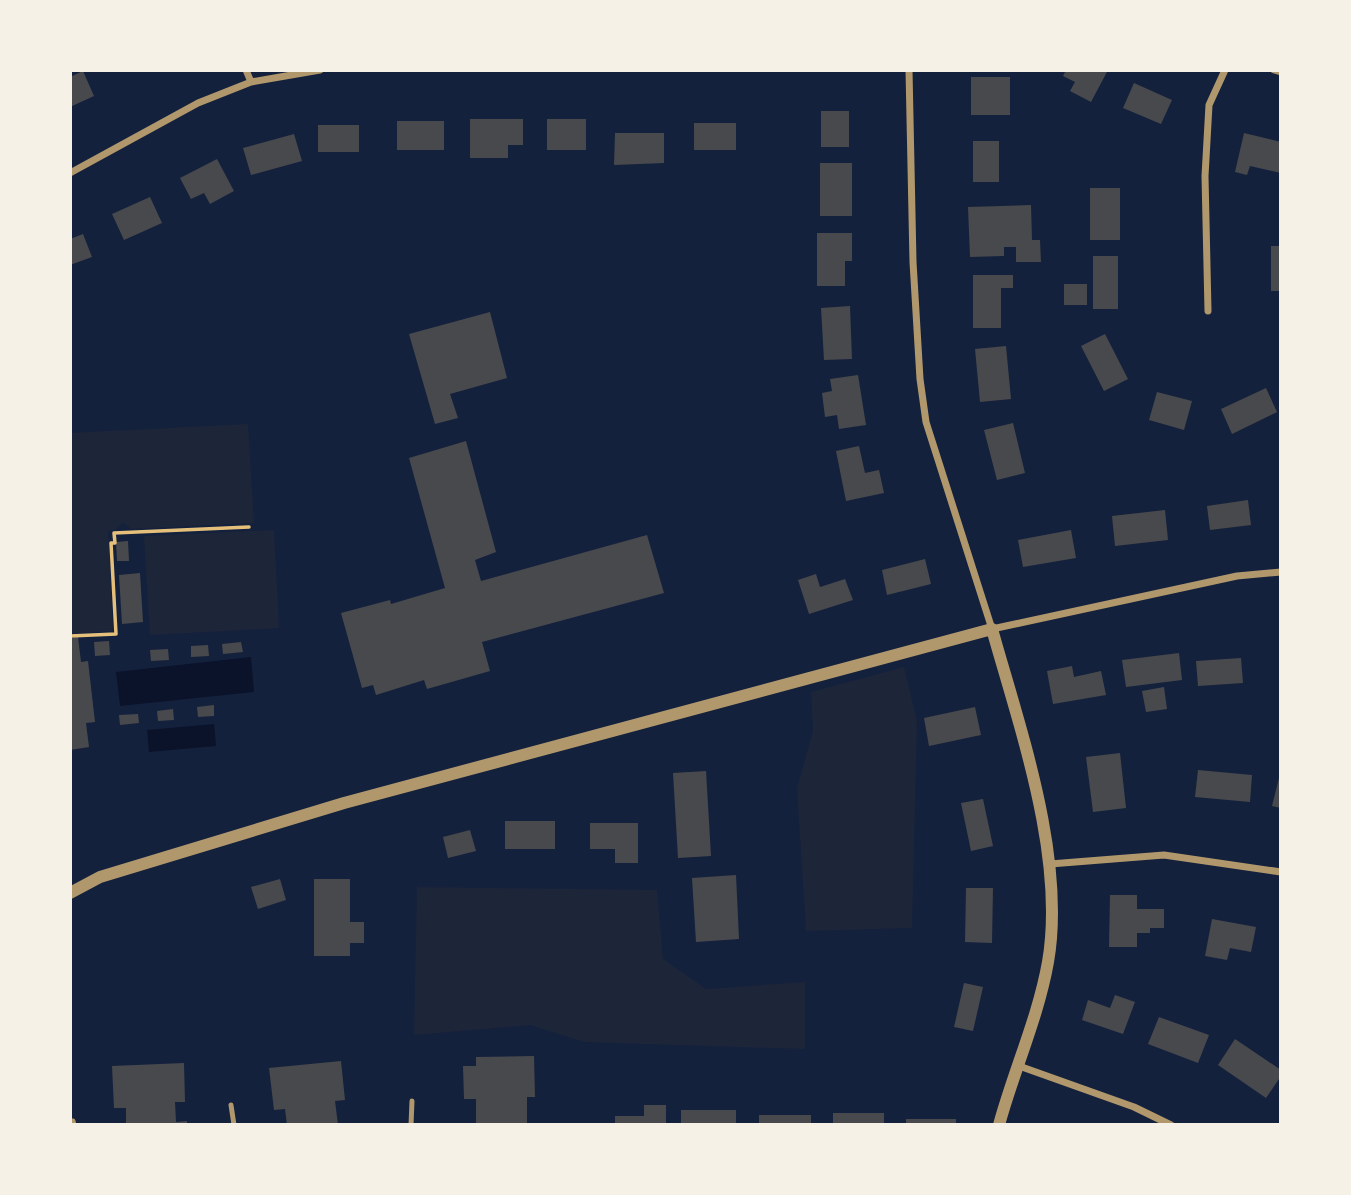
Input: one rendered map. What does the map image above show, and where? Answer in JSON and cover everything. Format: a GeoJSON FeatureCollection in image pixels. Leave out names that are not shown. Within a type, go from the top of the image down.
{"type":"FeatureCollection","features":[{"type":"Feature","properties":{"kind":"street"},"geometry":{"type":"LineString","coordinates":[[246,70],[251,82]]}},
{"type":"Feature","properties":{"kind":"street"},"geometry":{"type":"LineString","coordinates":[[70,173],[159,122],[251,82],[320,70]]}},
{"type":"Feature","properties":{"kind":"street"},"geometry":{"type":"LineString","coordinates":[[909,70],[913,262],[920,379],[926,422],[992,629],[1028,757],[1050,864],[1052,921],[1048,961],[1019,1066],[999,1125]]}},
{"type":"Feature","properties":{"kind":"street"},"geometry":{"type":"LineString","coordinates":[[1208,311],[1206,153],[1209,105],[1225,70]]}},
{"type":"Feature","properties":{"kind":"street"},"geometry":{"type":"LineString","coordinates":[[1274,70],[1281,72]]}},
{"type":"Feature","properties":{"kind":"street"},"geometry":{"type":"LineString","coordinates":[[70,893],[100,877],[344,803],[992,629],[1237,576],[1281,572]]}},
{"type":"Feature","properties":{"kind":"street"},"geometry":{"type":"LineString","coordinates":[[1050,864],[1164,855],[1281,872]]}},
{"type":"Feature","properties":{"kind":"street"},"geometry":{"type":"LineString","coordinates":[[1019,1066],[1134,1107],[1171,1125]]}},
{"type":"Feature","properties":{"kind":"lane"},"geometry":{"type":"LineString","coordinates":[[411,1125],[412,1101]]}},
{"type":"Feature","properties":{"kind":"lane"},"geometry":{"type":"LineString","coordinates":[[231,1105],[234,1125]]}},
{"type":"Feature","properties":{"kind":"path"},"geometry":{"type":"LineString","coordinates":[[70,636],[116,634],[111,543],[115,543],[114,533],[249,527]]}},
{"type":"Feature","properties":{"kind":"shaded area"},"geometry":{"type":"Polygon","coordinates":[[[248,424],[254,523],[131,529],[123,522],[115,530],[108,531],[113,631],[70,634],[70,433],[248,424]]]}},
{"type":"Feature","properties":{"kind":"shaded area"},"geometry":{"type":"Polygon","coordinates":[[[274,530],[279,628],[150,635],[144,536],[274,530]]]}},
{"type":"Feature","properties":{"kind":"shaded area"},"geometry":{"type":"Polygon","coordinates":[[[251,657],[254,692],[120,706],[116,672],[251,657]]]}},
{"type":"Feature","properties":{"kind":"shaded area"},"geometry":{"type":"Polygon","coordinates":[[[904,667],[917,721],[912,928],[806,931],[797,788],[813,731],[811,692],[904,667]]]}},
{"type":"Feature","properties":{"kind":"shaded area"},"geometry":{"type":"Polygon","coordinates":[[[214,724],[216,746],[149,752],[147,730],[214,724]]]}},
{"type":"Feature","properties":{"kind":"shaded area"},"geometry":{"type":"Polygon","coordinates":[[[417,887],[657,890],[663,959],[706,989],[805,982],[805,1049],[584,1042],[530,1025],[414,1035],[417,887]]]}},
{"type":"Feature","properties":{"kind":"building"},"geometry":{"type":"Polygon","coordinates":[[[1066,70],[1108,70],[1091,102],[1070,91],[1075,82],[1063,76],[1066,70]]]}},
{"type":"Feature","properties":{"kind":"building"},"geometry":{"type":"Polygon","coordinates":[[[83,71],[94,96],[70,107],[70,77],[83,71]]]}},
{"type":"Feature","properties":{"kind":"building"},"geometry":{"type":"Polygon","coordinates":[[[971,77],[1010,77],[1010,115],[971,115],[971,77]]]}},
{"type":"Feature","properties":{"kind":"building"},"geometry":{"type":"Polygon","coordinates":[[[1134,83],[1172,100],[1161,124],[1123,108],[1134,83]]]}},
{"type":"Feature","properties":{"kind":"building"},"geometry":{"type":"Polygon","coordinates":[[[821,111],[849,111],[849,147],[821,147],[821,111]]]}},
{"type":"Feature","properties":{"kind":"building"},"geometry":{"type":"Polygon","coordinates":[[[470,119],[523,119],[523,145],[508,145],[508,158],[470,158],[470,119]]]}},
{"type":"Feature","properties":{"kind":"building"},"geometry":{"type":"Polygon","coordinates":[[[547,119],[586,119],[586,150],[547,150],[547,119]]]}},
{"type":"Feature","properties":{"kind":"building"},"geometry":{"type":"Polygon","coordinates":[[[397,121],[444,121],[444,150],[397,150],[397,121]]]}},
{"type":"Feature","properties":{"kind":"building"},"geometry":{"type":"Polygon","coordinates":[[[694,123],[736,123],[736,150],[694,150],[694,123]]]}},
{"type":"Feature","properties":{"kind":"building"},"geometry":{"type":"Polygon","coordinates":[[[318,125],[359,125],[359,152],[318,152],[318,125]]]}},
{"type":"Feature","properties":{"kind":"building"},"geometry":{"type":"Polygon","coordinates":[[[615,133],[664,133],[664,163],[614,165],[615,133]]]}},
{"type":"Feature","properties":{"kind":"building"},"geometry":{"type":"Polygon","coordinates":[[[1244,133],[1281,142],[1281,173],[1250,166],[1247,175],[1235,172],[1244,133]]]}},
{"type":"Feature","properties":{"kind":"building"},"geometry":{"type":"Polygon","coordinates":[[[294,134],[302,161],[251,175],[243,148],[294,134]]]}},
{"type":"Feature","properties":{"kind":"building"},"geometry":{"type":"Polygon","coordinates":[[[973,141],[999,141],[999,182],[973,182],[973,141]]]}},
{"type":"Feature","properties":{"kind":"building"},"geometry":{"type":"Polygon","coordinates":[[[217,159],[234,191],[210,204],[204,193],[191,199],[180,178],[217,159]]]}},
{"type":"Feature","properties":{"kind":"building"},"geometry":{"type":"Polygon","coordinates":[[[820,163],[852,163],[852,216],[820,216],[820,163]]]}},
{"type":"Feature","properties":{"kind":"building"},"geometry":{"type":"Polygon","coordinates":[[[1090,188],[1120,188],[1120,240],[1090,240],[1090,188]]]}},
{"type":"Feature","properties":{"kind":"building"},"geometry":{"type":"Polygon","coordinates":[[[150,197],[162,223],[124,240],[112,214],[150,197]]]}},
{"type":"Feature","properties":{"kind":"building"},"geometry":{"type":"Polygon","coordinates":[[[1031,205],[1032,240],[1040,240],[1041,262],[1016,262],[1016,247],[1004,247],[1004,256],[970,257],[968,207],[1031,205]]]}},
{"type":"Feature","properties":{"kind":"building"},"geometry":{"type":"Polygon","coordinates":[[[817,233],[852,233],[852,261],[845,261],[845,286],[817,286],[817,233]]]}},
{"type":"Feature","properties":{"kind":"building"},"geometry":{"type":"Polygon","coordinates":[[[83,234],[92,257],[70,265],[70,239],[83,234]]]}},
{"type":"Feature","properties":{"kind":"building"},"geometry":{"type":"Polygon","coordinates":[[[1271,246],[1281,246],[1281,291],[1271,291],[1271,246]]]}},
{"type":"Feature","properties":{"kind":"building"},"geometry":{"type":"Polygon","coordinates":[[[1093,256],[1118,256],[1118,309],[1093,309],[1093,256]]]}},
{"type":"Feature","properties":{"kind":"building"},"geometry":{"type":"Polygon","coordinates":[[[973,275],[1013,275],[1013,288],[1001,288],[1001,328],[973,328],[973,275]]]}},
{"type":"Feature","properties":{"kind":"building"},"geometry":{"type":"Polygon","coordinates":[[[1064,284],[1087,284],[1087,305],[1064,305],[1064,284]]]}},
{"type":"Feature","properties":{"kind":"building"},"geometry":{"type":"Polygon","coordinates":[[[850,306],[852,359],[824,360],[821,308],[850,306]]]}},
{"type":"Feature","properties":{"kind":"building"},"geometry":{"type":"Polygon","coordinates":[[[490,312],[507,378],[450,394],[458,418],[435,424],[409,334],[490,312]]]}},
{"type":"Feature","properties":{"kind":"building"},"geometry":{"type":"Polygon","coordinates":[[[1105,334],[1128,379],[1104,391],[1081,346],[1105,334]]]}},
{"type":"Feature","properties":{"kind":"building"},"geometry":{"type":"Polygon","coordinates":[[[1006,346],[1011,399],[980,402],[975,349],[1006,346]]]}},
{"type":"Feature","properties":{"kind":"building"},"geometry":{"type":"Polygon","coordinates":[[[858,375],[866,425],[839,429],[837,415],[825,417],[822,393],[832,391],[830,379],[858,375]]]}},
{"type":"Feature","properties":{"kind":"building"},"geometry":{"type":"Polygon","coordinates":[[[1266,388],[1277,412],[1232,434],[1221,409],[1266,388]]]}},
{"type":"Feature","properties":{"kind":"building"},"geometry":{"type":"Polygon","coordinates":[[[1157,392],[1192,401],[1184,430],[1149,420],[1157,392]]]}},
{"type":"Feature","properties":{"kind":"building"},"geometry":{"type":"Polygon","coordinates":[[[1013,423],[1025,473],[997,480],[984,430],[1013,423]]]}},
{"type":"Feature","properties":{"kind":"building"},"geometry":{"type":"Polygon","coordinates":[[[466,441],[496,552],[475,560],[481,581],[647,535],[664,593],[482,642],[490,671],[427,689],[424,680],[376,695],[373,685],[362,688],[341,613],[390,600],[391,604],[445,588],[409,458],[466,441]]]}},
{"type":"Feature","properties":{"kind":"building"},"geometry":{"type":"Polygon","coordinates":[[[859,446],[865,473],[879,470],[884,493],[846,501],[836,451],[859,446]]]}},
{"type":"Feature","properties":{"kind":"building"},"geometry":{"type":"Polygon","coordinates":[[[1248,500],[1251,525],[1210,530],[1207,506],[1248,500]]]}},
{"type":"Feature","properties":{"kind":"building"},"geometry":{"type":"Polygon","coordinates":[[[1165,510],[1168,540],[1115,546],[1112,516],[1165,510]]]}},
{"type":"Feature","properties":{"kind":"building"},"geometry":{"type":"Polygon","coordinates":[[[1071,530],[1076,558],[1023,567],[1018,540],[1071,530]]]}},
{"type":"Feature","properties":{"kind":"building"},"geometry":{"type":"Polygon","coordinates":[[[128,541],[129,561],[117,561],[116,542],[128,541]]]}},
{"type":"Feature","properties":{"kind":"building"},"geometry":{"type":"Polygon","coordinates":[[[925,559],[931,584],[887,595],[882,570],[925,559]]]}},
{"type":"Feature","properties":{"kind":"building"},"geometry":{"type":"Polygon","coordinates":[[[140,573],[143,622],[122,624],[119,575],[140,573]]]}},
{"type":"Feature","properties":{"kind":"building"},"geometry":{"type":"Polygon","coordinates":[[[816,574],[820,587],[845,579],[853,600],[809,614],[798,580],[816,574]]]}},
{"type":"Feature","properties":{"kind":"building"},"geometry":{"type":"Polygon","coordinates":[[[78,637],[81,662],[88,661],[95,722],[86,723],[89,747],[70,750],[70,638],[78,637]]]}},
{"type":"Feature","properties":{"kind":"building"},"geometry":{"type":"Polygon","coordinates":[[[109,641],[110,655],[95,656],[94,642],[109,641]]]}},
{"type":"Feature","properties":{"kind":"building"},"geometry":{"type":"Polygon","coordinates":[[[241,642],[243,652],[223,654],[222,644],[241,642]]]}},
{"type":"Feature","properties":{"kind":"building"},"geometry":{"type":"Polygon","coordinates":[[[208,645],[209,656],[191,657],[191,646],[208,645]]]}},
{"type":"Feature","properties":{"kind":"building"},"geometry":{"type":"Polygon","coordinates":[[[168,649],[169,660],[151,661],[150,650],[168,649]]]}},
{"type":"Feature","properties":{"kind":"building"},"geometry":{"type":"Polygon","coordinates":[[[1179,653],[1182,680],[1126,687],[1122,660],[1179,653]]]}},
{"type":"Feature","properties":{"kind":"building"},"geometry":{"type":"Polygon","coordinates":[[[1241,658],[1243,683],[1198,686],[1196,661],[1241,658]]]}},
{"type":"Feature","properties":{"kind":"building"},"geometry":{"type":"Polygon","coordinates":[[[1072,666],[1074,677],[1101,671],[1106,695],[1053,704],[1047,671],[1072,666]]]}},
{"type":"Feature","properties":{"kind":"building"},"geometry":{"type":"Polygon","coordinates":[[[1164,687],[1167,709],[1146,712],[1142,691],[1164,687]]]}},
{"type":"Feature","properties":{"kind":"building"},"geometry":{"type":"Polygon","coordinates":[[[214,705],[214,716],[198,717],[197,707],[214,705]]]}},
{"type":"Feature","properties":{"kind":"building"},"geometry":{"type":"Polygon","coordinates":[[[975,707],[981,735],[929,746],[924,718],[975,707]]]}},
{"type":"Feature","properties":{"kind":"building"},"geometry":{"type":"Polygon","coordinates":[[[173,709],[174,720],[158,721],[157,711],[173,709]]]}},
{"type":"Feature","properties":{"kind":"building"},"geometry":{"type":"Polygon","coordinates":[[[138,714],[139,723],[120,725],[119,715],[138,714]]]}},
{"type":"Feature","properties":{"kind":"building"},"geometry":{"type":"Polygon","coordinates":[[[1120,753],[1126,808],[1093,812],[1086,757],[1120,753]]]}},
{"type":"Feature","properties":{"kind":"building"},"geometry":{"type":"Polygon","coordinates":[[[1198,770],[1252,775],[1250,802],[1195,797],[1198,770]]]}},
{"type":"Feature","properties":{"kind":"building"},"geometry":{"type":"Polygon","coordinates":[[[706,771],[711,856],[678,858],[673,773],[706,771]]]}},
{"type":"Feature","properties":{"kind":"building"},"geometry":{"type":"Polygon","coordinates":[[[1281,778],[1281,808],[1272,806],[1281,778]]]}},
{"type":"Feature","properties":{"kind":"building"},"geometry":{"type":"Polygon","coordinates":[[[983,799],[993,846],[971,851],[961,803],[983,799]]]}},
{"type":"Feature","properties":{"kind":"building"},"geometry":{"type":"Polygon","coordinates":[[[505,821],[555,821],[555,849],[505,849],[505,821]]]}},
{"type":"Feature","properties":{"kind":"building"},"geometry":{"type":"Polygon","coordinates":[[[590,823],[638,823],[638,863],[615,863],[615,849],[590,849],[590,823]]]}},
{"type":"Feature","properties":{"kind":"building"},"geometry":{"type":"Polygon","coordinates":[[[470,830],[476,851],[448,858],[443,837],[470,830]]]}},
{"type":"Feature","properties":{"kind":"building"},"geometry":{"type":"Polygon","coordinates":[[[736,875],[739,939],[696,942],[692,878],[736,875]]]}},
{"type":"Feature","properties":{"kind":"building"},"geometry":{"type":"Polygon","coordinates":[[[280,879],[286,900],[258,909],[251,887],[280,879]]]}},
{"type":"Feature","properties":{"kind":"building"},"geometry":{"type":"Polygon","coordinates":[[[314,879],[350,879],[350,922],[364,922],[364,943],[350,943],[350,956],[314,956],[314,879]]]}},
{"type":"Feature","properties":{"kind":"building"},"geometry":{"type":"Polygon","coordinates":[[[966,888],[993,888],[992,943],[965,942],[966,888]]]}},
{"type":"Feature","properties":{"kind":"building"},"geometry":{"type":"Polygon","coordinates":[[[1110,895],[1137,895],[1137,909],[1164,909],[1164,928],[1150,928],[1150,933],[1137,933],[1137,947],[1109,947],[1110,895]]]}},
{"type":"Feature","properties":{"kind":"building"},"geometry":{"type":"Polygon","coordinates":[[[1212,919],[1256,927],[1251,952],[1230,948],[1227,960],[1205,956],[1212,919]]]}},
{"type":"Feature","properties":{"kind":"building"},"geometry":{"type":"Polygon","coordinates":[[[964,983],[983,987],[973,1031],[954,1027],[964,983]]]}},
{"type":"Feature","properties":{"kind":"building"},"geometry":{"type":"Polygon","coordinates":[[[1115,995],[1135,1002],[1123,1034],[1082,1020],[1088,1000],[1110,1008],[1115,995]]]}},
{"type":"Feature","properties":{"kind":"building"},"geometry":{"type":"Polygon","coordinates":[[[1159,1017],[1209,1035],[1198,1063],[1148,1044],[1159,1017]]]}},
{"type":"Feature","properties":{"kind":"building"},"geometry":{"type":"Polygon","coordinates":[[[1235,1039],[1281,1070],[1281,1076],[1266,1098],[1218,1065],[1235,1039]]]}},
{"type":"Feature","properties":{"kind":"building"},"geometry":{"type":"Polygon","coordinates":[[[534,1056],[535,1097],[527,1097],[527,1125],[476,1125],[476,1099],[464,1099],[463,1066],[476,1066],[476,1057],[534,1056]]]}},
{"type":"Feature","properties":{"kind":"building"},"geometry":{"type":"Polygon","coordinates":[[[341,1061],[345,1100],[335,1101],[338,1125],[287,1125],[285,1109],[274,1110],[269,1068],[341,1061]]]}},
{"type":"Feature","properties":{"kind":"building"},"geometry":{"type":"Polygon","coordinates":[[[184,1063],[185,1102],[175,1102],[176,1122],[187,1121],[187,1125],[126,1125],[126,1108],[114,1108],[112,1066],[184,1063]]]}},
{"type":"Feature","properties":{"kind":"building"},"geometry":{"type":"Polygon","coordinates":[[[644,1105],[666,1105],[666,1125],[615,1125],[615,1116],[644,1116],[644,1105]]]}},
{"type":"Feature","properties":{"kind":"building"},"geometry":{"type":"Polygon","coordinates":[[[681,1110],[736,1110],[736,1125],[681,1125],[681,1110]]]}},
{"type":"Feature","properties":{"kind":"building"},"geometry":{"type":"Polygon","coordinates":[[[833,1113],[884,1113],[884,1125],[833,1125],[833,1113]]]}},
{"type":"Feature","properties":{"kind":"building"},"geometry":{"type":"Polygon","coordinates":[[[759,1115],[811,1115],[811,1125],[759,1125],[759,1115]]]}},
{"type":"Feature","properties":{"kind":"building"},"geometry":{"type":"Polygon","coordinates":[[[906,1119],[956,1119],[956,1125],[906,1125],[906,1119]]]}}]}
